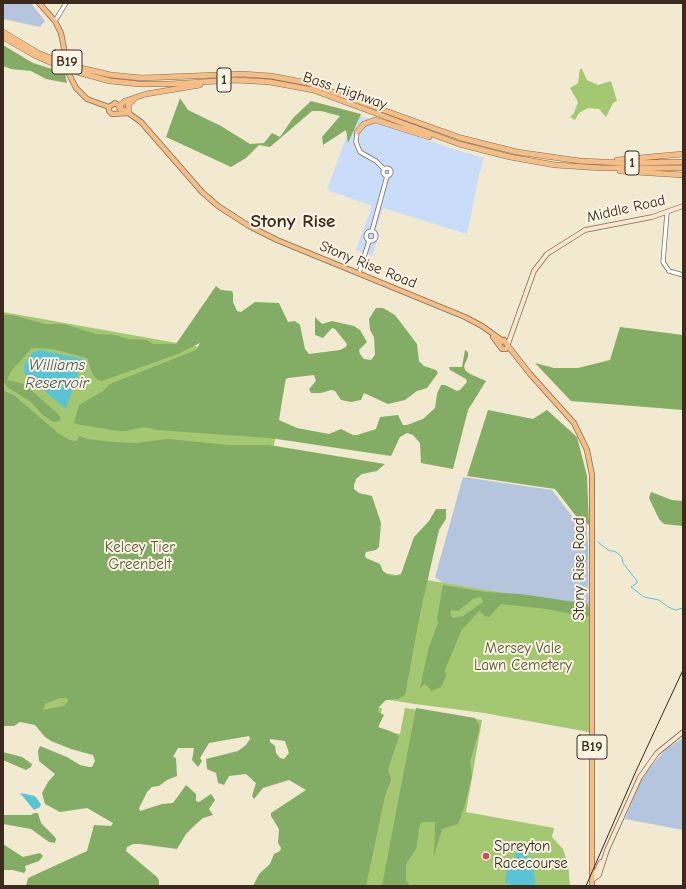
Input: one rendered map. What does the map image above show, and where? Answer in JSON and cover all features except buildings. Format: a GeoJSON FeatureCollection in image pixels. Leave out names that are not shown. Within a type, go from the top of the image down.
{"type":"FeatureCollection","features":[{"type":"Feature","properties":{"kind":"highway","name":"Bass Highway"},"geometry":{"type":"LineString","coordinates":[[3,32],[38,53],[77,72],[110,81],[139,84],[169,84],[235,80],[270,82],[313,90],[460,144],[510,157],[555,164],[602,168],[683,168]]}},
{"type":"Feature","properties":{"kind":"highway","name":"Bass Highway"},"geometry":{"type":"LineString","coordinates":[[3,37],[34,55],[62,65],[111,75],[142,78],[242,74],[289,79],[338,93],[473,142],[517,152],[580,161],[624,164],[683,162]]}},
{"type":"Feature","properties":{"kind":"highway"},"geometry":{"type":"LineString","coordinates":[[119,108],[123,101],[146,94],[235,80]]}},
{"type":"Feature","properties":{"kind":"highway"},"geometry":{"type":"LineString","coordinates":[[130,114],[128,105],[135,98]]}},
{"type":"Feature","properties":{"kind":"highway"},"geometry":{"type":"LineString","coordinates":[[357,132],[364,124],[375,120],[460,144]]}},
{"type":"Feature","properties":{"kind":"highway"},"geometry":{"type":"LineString","coordinates":[[580,161],[627,160],[683,154]]}},
{"type":"Feature","properties":{"kind":"highway"},"geometry":{"type":"LineString","coordinates":[[555,164],[594,170],[683,175]]}},
{"type":"Feature","properties":{"kind":"main road","name":"B19"},"geometry":{"type":"LineString","coordinates":[[39,3],[55,21],[64,39],[69,74],[76,88],[87,99],[109,107],[112,113],[119,108],[114,103],[109,107]]}},
{"type":"Feature","properties":{"kind":"main road","name":"Stony Rise Road"},"geometry":{"type":"LineString","coordinates":[[119,108],[141,122],[202,192],[218,206],[249,226],[277,240],[475,322],[504,344],[574,423],[587,450],[592,474],[592,880]]}},
{"type":"Feature","properties":{"kind":"main road","name":"Middle Road"},"geometry":{"type":"LineString","coordinates":[[504,344],[511,333],[534,271],[547,254],[585,230],[667,213],[683,206]]}},
{"type":"Feature","properties":{"kind":"main road"},"geometry":{"type":"LineString","coordinates":[[592,880],[599,875],[606,853],[640,777],[657,753],[683,732]]}},
{"type":"Feature","properties":{"kind":"main road","name":"B19"},"geometry":{"type":"LineString","coordinates":[[592,880],[592,886]]}},
{"type":"Feature","properties":{"kind":"street"},"geometry":{"type":"LineString","coordinates":[[55,21],[66,3]]}},
{"type":"Feature","properties":{"kind":"street"},"geometry":{"type":"LineString","coordinates":[[357,132],[356,142],[360,152],[376,161],[384,169],[383,173],[388,176]]}},
{"type":"Feature","properties":{"kind":"street"},"geometry":{"type":"LineString","coordinates":[[372,231],[388,176],[391,173],[391,170],[388,168],[384,169]]}},
{"type":"Feature","properties":{"kind":"street"},"geometry":{"type":"LineString","coordinates":[[667,213],[663,262],[669,271],[683,275]]}},
{"type":"Feature","properties":{"kind":"street"},"geometry":{"type":"LineString","coordinates":[[359,273],[369,241],[366,235],[368,231],[372,231]]}},
{"type":"Feature","properties":{"kind":"street"},"geometry":{"type":"LineString","coordinates":[[369,241],[372,241],[376,237],[376,234],[372,231]]}},
{"type":"Feature","properties":{"kind":"shaded area"},"geometry":{"type":"Polygon","coordinates":[[[3,3],[31,3],[45,21],[40,27],[3,19],[3,3]]]}},
{"type":"Feature","properties":{"kind":"shaded area"},"geometry":{"type":"Polygon","coordinates":[[[355,114],[450,148],[484,158],[467,234],[383,208],[376,229],[379,235],[372,256],[356,250],[372,206],[327,190],[355,114]]]}},
{"type":"Feature","properties":{"kind":"shaded area"},"geometry":{"type":"Polygon","coordinates":[[[463,477],[552,490],[572,516],[587,524],[589,607],[443,583],[435,577],[463,477]]]}},
{"type":"Feature","properties":{"kind":"shaded area"},"geometry":{"type":"Polygon","coordinates":[[[683,738],[683,830],[625,819],[646,772],[666,749],[683,738]]]}},
{"type":"Feature","properties":{"kind":"green space"},"geometry":{"type":"Polygon","coordinates":[[[3,45],[33,63],[65,73],[67,83],[46,79],[31,71],[11,69],[3,66],[3,45]]]}},
{"type":"Feature","properties":{"kind":"green space"},"geometry":{"type":"Polygon","coordinates":[[[580,69],[582,69],[587,80],[598,85],[611,81],[617,101],[613,103],[606,117],[599,109],[588,108],[579,113],[575,120],[570,117],[574,113],[578,102],[570,88],[578,83],[580,69]]]}},
{"type":"Feature","properties":{"kind":"green space"},"geometry":{"type":"Polygon","coordinates":[[[180,98],[188,110],[221,126],[250,144],[264,143],[272,133],[280,137],[293,118],[311,101],[361,114],[348,143],[346,130],[323,145],[322,137],[340,116],[321,111],[312,111],[270,147],[259,145],[246,158],[231,167],[166,137],[180,98]]]}},
{"type":"Feature","properties":{"kind":"green space"},"geometry":{"type":"Polygon","coordinates":[[[216,286],[221,290],[232,291],[233,302],[237,311],[241,312],[255,302],[279,303],[288,322],[295,321],[300,325],[305,349],[309,354],[340,350],[346,347],[347,344],[335,329],[332,328],[323,338],[315,335],[315,317],[322,324],[332,321],[354,326],[360,330],[367,342],[359,350],[360,354],[364,359],[371,360],[375,355],[374,337],[370,330],[369,319],[376,308],[383,308],[395,315],[417,344],[419,361],[424,366],[436,370],[438,373],[427,388],[417,391],[405,400],[388,404],[364,393],[361,400],[351,402],[341,400],[335,391],[331,390],[321,393],[311,393],[309,389],[316,381],[314,375],[288,378],[285,380],[279,420],[297,428],[329,434],[341,429],[353,435],[357,435],[376,429],[380,417],[398,415],[403,425],[423,419],[435,408],[437,394],[441,385],[445,385],[457,391],[460,390],[467,382],[466,379],[450,370],[449,367],[462,367],[465,350],[468,352],[468,357],[464,366],[465,370],[470,374],[486,381],[468,410],[453,469],[421,463],[420,443],[413,435],[407,433],[400,437],[391,456],[270,438],[157,430],[143,427],[126,431],[118,431],[76,424],[74,422],[79,405],[103,391],[110,384],[196,350],[200,343],[178,354],[102,381],[98,380],[93,375],[87,358],[53,349],[32,348],[11,371],[7,380],[24,384],[56,412],[61,418],[59,421],[55,422],[43,415],[31,402],[7,387],[3,380],[3,315],[12,315],[45,324],[64,324],[96,334],[115,335],[128,339],[147,340],[153,344],[176,344],[216,286]]]}},
{"type":"Feature","properties":{"kind":"green space","name":"Kelcey Tier Greenbelt"},"geometry":{"type":"Polygon","coordinates":[[[3,312],[289,363],[265,494],[282,556],[589,607],[589,732],[484,713],[320,689],[56,722],[42,717],[11,711],[3,671],[3,312]]]}},
{"type":"Feature","properties":{"kind":"green space"},"geometry":{"type":"Polygon","coordinates":[[[620,327],[683,335],[683,410],[571,401],[535,363],[554,368],[578,368],[610,360],[620,327]]]}},
{"type":"Feature","properties":{"kind":"green space","name":"Kelcey Tier Greenbelt"},"geometry":{"type":"Polygon","coordinates":[[[3,390],[15,396],[58,433],[70,440],[77,441],[79,436],[87,439],[135,443],[168,439],[229,445],[269,445],[385,464],[377,471],[362,474],[356,479],[354,489],[359,493],[372,496],[381,523],[379,547],[376,550],[366,552],[366,558],[380,564],[383,571],[388,575],[395,576],[401,574],[414,537],[429,521],[436,509],[446,509],[446,519],[439,530],[420,614],[405,695],[398,699],[386,700],[378,708],[378,712],[384,715],[378,727],[399,736],[388,770],[391,780],[385,796],[366,886],[253,886],[259,874],[270,864],[274,854],[280,851],[281,848],[278,843],[279,829],[271,816],[271,813],[306,790],[289,780],[263,788],[254,799],[252,796],[256,783],[246,774],[229,776],[224,785],[218,783],[216,773],[207,769],[206,759],[238,751],[246,745],[250,739],[249,736],[209,743],[200,758],[202,761],[198,767],[192,760],[194,748],[178,748],[173,757],[176,758],[177,776],[167,780],[159,786],[152,787],[147,792],[139,808],[140,811],[162,804],[173,803],[186,785],[196,794],[196,801],[199,802],[211,794],[215,800],[209,809],[213,815],[203,818],[195,825],[186,834],[177,849],[140,844],[133,844],[127,847],[126,851],[157,877],[159,880],[159,886],[26,886],[28,878],[87,851],[94,825],[111,826],[113,823],[87,808],[60,812],[45,804],[42,793],[48,782],[55,774],[39,761],[38,751],[40,746],[67,757],[80,765],[89,767],[92,767],[95,761],[93,755],[71,749],[51,741],[45,737],[35,725],[20,722],[14,726],[3,726],[3,390]],[[60,698],[45,704],[43,710],[64,706],[68,701],[67,698],[60,698]],[[270,739],[270,742],[275,746],[276,753],[280,758],[284,759],[289,753],[285,741],[270,739]]]}},
{"type":"Feature","properties":{"kind":"green space"},"geometry":{"type":"Polygon","coordinates":[[[488,410],[533,419],[547,410],[577,437],[587,476],[589,525],[576,516],[555,489],[467,476],[488,410]]]}},
{"type":"Feature","properties":{"kind":"green space"},"geometry":{"type":"Polygon","coordinates":[[[651,492],[672,500],[683,501],[683,526],[664,524],[659,519],[649,498],[651,492]]]}},
{"type":"Feature","properties":{"kind":"green space"},"geometry":{"type":"Polygon","coordinates":[[[443,585],[485,592],[521,594],[588,604],[589,615],[587,617],[546,609],[501,604],[489,617],[485,616],[479,611],[461,631],[445,670],[446,677],[441,687],[432,691],[425,684],[420,688],[428,650],[438,623],[437,619],[443,585]],[[479,597],[473,599],[458,611],[451,610],[451,616],[453,618],[463,616],[483,602],[482,598],[479,597]]]}},
{"type":"Feature","properties":{"kind":"green space"},"geometry":{"type":"Polygon","coordinates":[[[324,698],[382,708],[378,730],[400,734],[405,708],[482,720],[466,812],[554,828],[552,837],[563,849],[568,864],[570,886],[289,886],[324,698]]]}},
{"type":"Feature","properties":{"kind":"green space"},"geometry":{"type":"Polygon","coordinates":[[[416,708],[475,718],[479,725],[479,731],[470,762],[472,776],[464,808],[458,824],[442,829],[434,856],[435,822],[423,822],[420,824],[416,849],[406,864],[406,881],[409,883],[406,886],[382,886],[416,708]]]}},
{"type":"Feature","properties":{"kind":"green space"},"geometry":{"type":"Polygon","coordinates":[[[3,752],[22,757],[32,764],[31,767],[26,770],[3,760],[3,752]]]}},
{"type":"Feature","properties":{"kind":"green space"},"geometry":{"type":"Polygon","coordinates":[[[38,813],[41,823],[56,839],[55,843],[49,842],[31,829],[3,824],[3,815],[31,815],[38,813]]]}},
{"type":"Feature","properties":{"kind":"green space"},"geometry":{"type":"Polygon","coordinates":[[[3,844],[23,857],[40,853],[43,856],[39,861],[25,866],[26,870],[24,873],[13,870],[3,870],[3,844]]]}},
{"type":"Feature","properties":{"kind":"water","name":"Williams Reservoir"},"geometry":{"type":"Polygon","coordinates":[[[40,350],[83,359],[66,409],[26,375],[24,371],[24,365],[32,353],[40,350]]]}},
{"type":"Feature","properties":{"kind":"water"},"geometry":{"type":"Polygon","coordinates":[[[20,793],[35,796],[41,804],[40,807],[34,810],[20,793]]]}},
{"type":"Feature","properties":{"kind":"water"},"geometry":{"type":"Polygon","coordinates":[[[517,851],[525,854],[531,859],[534,868],[535,886],[517,886],[505,883],[507,868],[513,861],[517,851]]]}},
{"type":"Feature","properties":{"kind":"waterway"},"geometry":{"type":"LineString","coordinates":[[582,565],[587,559],[587,542]]}},
{"type":"Feature","properties":{"kind":"waterway"},"geometry":{"type":"LineString","coordinates":[[598,542],[608,550],[616,552],[622,557],[623,563],[637,581],[637,583],[631,587],[644,597],[659,600],[668,607],[676,610],[683,608]]}},
{"type":"Feature","properties":{"kind":"railway"},"geometry":{"type":"LineString","coordinates":[[586,886],[636,771],[683,670]]}},
{"type":"Feature","properties":{"kind":"place","name":"Spreyton Racecourse"},"geometry":{"type":"Point","coordinates":[486,856]}},
{"type":"Feature","properties":{"kind":"district","name":"Stony Rise"},"geometry":{"type":"Point","coordinates":[293,222]}},
{"type":"Feature","properties":{"kind":"park label","name":"Mersey Vale Lawn Cemetery"},"geometry":{"type":"Point","coordinates":[523,658]}}]}
